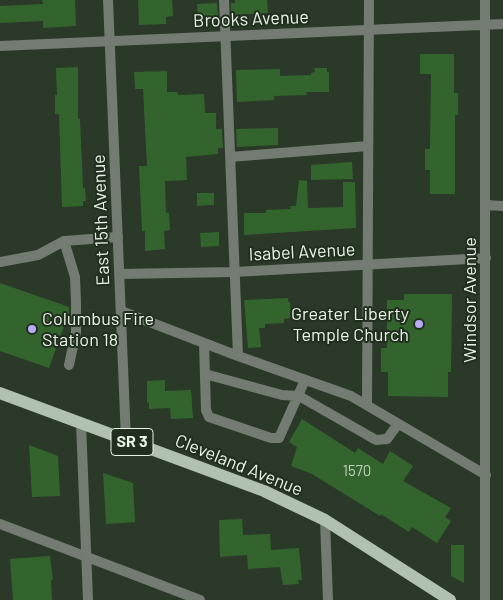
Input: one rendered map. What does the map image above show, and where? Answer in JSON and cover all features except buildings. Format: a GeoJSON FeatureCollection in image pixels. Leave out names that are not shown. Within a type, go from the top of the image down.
{"type":"FeatureCollection","features":[{"type":"Feature","properties":{"kind":"main road","name":"Cleveland Avenue"},"geometry":{"type":"LineString","coordinates":[[0,393],[264,491],[325,520],[450,600]]}},
{"type":"Feature","properties":{"kind":"street","name":"East 15th Avenue"},"geometry":{"type":"LineString","coordinates":[[108,0],[126,440]]}},
{"type":"Feature","properties":{"kind":"street"},"geometry":{"type":"LineString","coordinates":[[224,0],[238,356]]}},
{"type":"Feature","properties":{"kind":"street"},"geometry":{"type":"LineString","coordinates":[[367,406],[369,0]]}},
{"type":"Feature","properties":{"kind":"street","name":"Windsor Avenue"},"geometry":{"type":"LineString","coordinates":[[485,0],[485,600]]}},
{"type":"Feature","properties":{"kind":"street","name":"Brooks Avenue"},"geometry":{"type":"LineString","coordinates":[[0,46],[503,24]]}},
{"type":"Feature","properties":{"kind":"street"},"geometry":{"type":"LineString","coordinates":[[230,157],[368,146]]}},
{"type":"Feature","properties":{"kind":"street"},"geometry":{"type":"LineString","coordinates":[[486,205],[503,206]]}},
{"type":"Feature","properties":{"kind":"street"},"geometry":{"type":"LineString","coordinates":[[0,262],[38,254],[64,241],[118,237]]}},
{"type":"Feature","properties":{"kind":"street"},"geometry":{"type":"LineString","coordinates":[[64,241],[75,277],[76,294],[76,332],[69,365]]}},
{"type":"Feature","properties":{"kind":"street","name":"Isabel Avenue"},"geometry":{"type":"LineString","coordinates":[[119,274],[235,272],[486,258]]}},
{"type":"Feature","properties":{"kind":"street"},"geometry":{"type":"LineString","coordinates":[[121,311],[238,356],[351,396],[486,475]]}},
{"type":"Feature","properties":{"kind":"street"},"geometry":{"type":"LineString","coordinates":[[204,343],[206,410],[209,417],[271,438],[279,438],[305,380]]}},
{"type":"Feature","properties":{"kind":"street"},"geometry":{"type":"LineString","coordinates":[[205,374],[282,395],[299,396],[376,440],[387,438],[398,424]]}},
{"type":"Feature","properties":{"kind":"street"},"geometry":{"type":"LineString","coordinates":[[81,422],[88,600]]}},
{"type":"Feature","properties":{"kind":"street"},"geometry":{"type":"LineString","coordinates":[[325,520],[328,600]]}},
{"type":"Feature","properties":{"kind":"street"},"geometry":{"type":"LineString","coordinates":[[0,524],[200,600]]}},
{"type":"Feature","properties":{"kind":"place","name":"Greater Liberty Temple Church"},"geometry":{"type":"Point","coordinates":[419,324]}},
{"type":"Feature","properties":{"kind":"place","name":"Columbus Fire Station 18"},"geometry":{"type":"Point","coordinates":[32,329]}}]}
